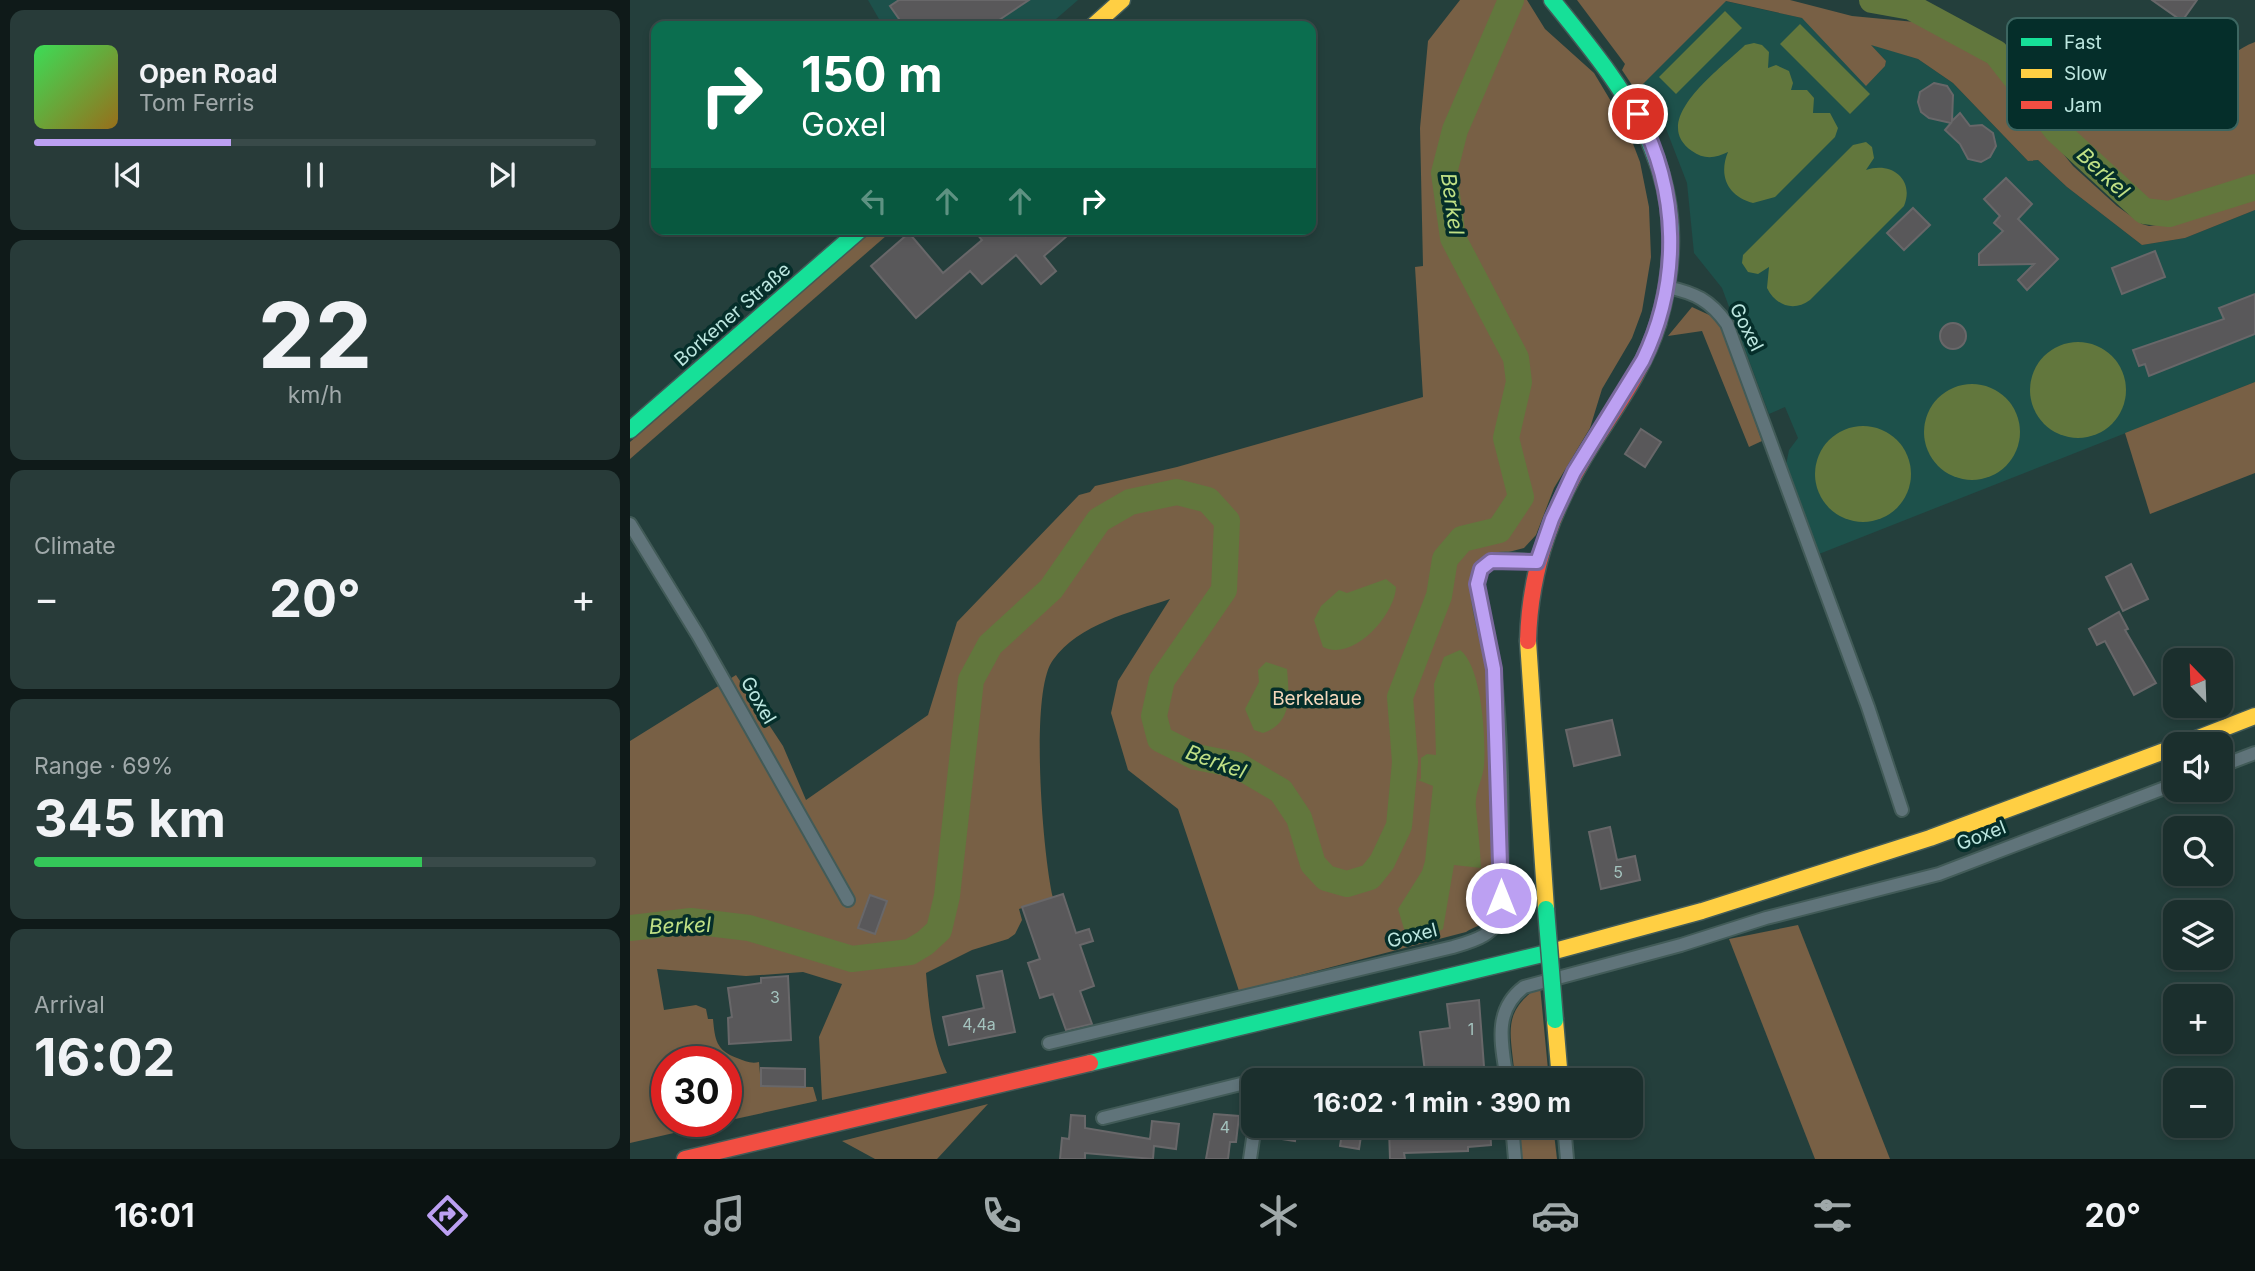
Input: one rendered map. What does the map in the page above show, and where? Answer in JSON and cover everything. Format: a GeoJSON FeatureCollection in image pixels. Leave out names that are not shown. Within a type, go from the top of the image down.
{"type":"FeatureCollection","features":[{"type":"Feature","properties":{"kind":"main road"},"geometry":{"type":"LineString","coordinates":[[1099,21],[1122,0]]}},
{"type":"Feature","properties":{"kind":"main road"},"geometry":{"type":"LineString","coordinates":[[1557,6],[1629,98],[1653,146],[1670,212],[1667,287],[1654,335],[1643,360],[1569,483],[1552,519],[1537,562],[1530,597],[1528,670],[1559,1068]]}},
{"type":"Feature","properties":{"kind":"main road","name":"Borkener Straße"},"geometry":{"type":"LineString","coordinates":[[630,430],[854,235]]}},
{"type":"Feature","properties":{"kind":"main road"},"geometry":{"type":"LineString","coordinates":[[2214,732],[2255,716]]}},
{"type":"Feature","properties":{"kind":"main road"},"geometry":{"type":"LineString","coordinates":[[685,1159],[1517,961],[1652,925],[1779,888],[1930,838],[2163,751]]}},
{"type":"Feature","properties":{"kind":"street","name":"Goxel"},"geometry":{"type":"LineString","coordinates":[[1667,287],[1698,295],[1713,305],[1727,324],[1868,707],[1902,810]]}},
{"type":"Feature","properties":{"kind":"street","name":"Goxel"},"geometry":{"type":"LineString","coordinates":[[630,524],[698,635],[848,900]]}},
{"type":"Feature","properties":{"kind":"street","name":"Goxel"},"geometry":{"type":"LineString","coordinates":[[1049,1043],[1441,950],[1476,941],[1489,932],[1499,920],[1501,910],[1498,728],[1494,669],[1477,584],[1481,569],[1491,561],[1537,562]]}},
{"type":"Feature","properties":{"kind":"street"},"geometry":{"type":"LineString","coordinates":[[2233,761],[2255,753]]}},
{"type":"Feature","properties":{"kind":"street","name":"Goxel"},"geometry":{"type":"LineString","coordinates":[[1505,1068],[1501,1035],[1505,1007],[1524,988],[1681,945],[1766,918],[1939,874],[2163,789]]}},
{"type":"Feature","properties":{"kind":"street"},"geometry":{"type":"LineString","coordinates":[[1102,1118],[1241,1084]]}},
{"type":"Feature","properties":{"kind":"street"},"geometry":{"type":"LineString","coordinates":[[1250,1159],[1253,1138]]}},
{"type":"Feature","properties":{"kind":"street"},"geometry":{"type":"LineString","coordinates":[[1513,1138],[1515,1159]]}},
{"type":"Feature","properties":{"kind":"street"},"geometry":{"type":"LineString","coordinates":[[1565,1138],[1567,1159]]}},
{"type":"Feature","properties":{"kind":"shaded area"},"geometry":{"type":"Polygon","coordinates":[[[868,0],[1078,0],[1054,21],[880,21],[868,0]]]}},
{"type":"Feature","properties":{"kind":"shaded area"},"geometry":{"type":"Polygon","coordinates":[[[1725,1],[1802,18],[1885,66],[1886,61],[1870,44],[1918,59],[1953,83],[2028,161],[2038,160],[2067,187],[2142,245],[2185,238],[2255,210],[2255,382],[1819,554],[1786,465],[1789,450],[1798,438],[1785,407],[1769,414],[1722,288],[1694,253],[1687,183],[1663,121],[1636,91],[1725,1]]]}},
{"type":"Feature","properties":{"kind":"shaded area"},"geometry":{"type":"Polygon","coordinates":[[[1725,11],[1742,28],[1676,94],[1659,77],[1725,11]]]}},
{"type":"Feature","properties":{"kind":"shaded area"},"geometry":{"type":"Polygon","coordinates":[[[1800,24],[1870,94],[1850,114],[1780,44],[1800,24]]]}},
{"type":"Feature","properties":{"kind":"shaded area"},"geometry":{"type":"Polygon","coordinates":[[[1745,45],[1762,45],[1769,52],[1768,68],[1776,65],[1789,71],[1793,83],[1791,90],[1807,90],[1814,98],[1813,113],[1830,113],[1838,128],[1835,137],[1775,197],[1753,203],[1737,195],[1727,184],[1724,169],[1728,152],[1710,157],[1696,154],[1680,138],[1678,124],[1683,110],[1707,80],[1745,45]]]}},
{"type":"Feature","properties":{"kind":"shaded area"},"geometry":{"type":"Polygon","coordinates":[[[1866,142],[1872,147],[1874,158],[1866,170],[1884,168],[1898,174],[1906,188],[1904,206],[1810,300],[1798,306],[1780,303],[1767,288],[1769,267],[1758,274],[1748,272],[1742,263],[1743,255],[1853,145],[1866,142]]]}},
{"type":"Feature","properties":{"kind":"shaded area"},"geometry":{"type":"Polygon","coordinates":[[[2078,342],[2096,346],[2112,356],[2122,372],[2126,390],[2122,408],[2112,424],[2096,434],[2078,438],[2060,434],[2044,424],[2034,408],[2030,390],[2034,372],[2044,356],[2060,346],[2078,342]]]}},
{"type":"Feature","properties":{"kind":"shaded area"},"geometry":{"type":"Polygon","coordinates":[[[1972,384],[1990,388],[2006,398],[2016,414],[2020,432],[2016,450],[2006,466],[1990,476],[1972,480],[1954,476],[1938,466],[1928,450],[1924,432],[1928,414],[1938,398],[1954,388],[1972,384]]]}},
{"type":"Feature","properties":{"kind":"shaded area"},"geometry":{"type":"Polygon","coordinates":[[[1863,426],[1881,430],[1897,440],[1907,456],[1911,474],[1907,492],[1897,508],[1881,518],[1863,522],[1845,518],[1829,508],[1819,492],[1815,474],[1819,456],[1829,440],[1845,430],[1863,426]]]}},
{"type":"Feature","properties":{"kind":"shaded area"},"geometry":{"type":"Polygon","coordinates":[[[1386,579],[1396,587],[1394,598],[1370,633],[1347,648],[1335,650],[1323,647],[1314,620],[1321,606],[1339,590],[1347,593],[1386,579]]]}},
{"type":"Feature","properties":{"kind":"shaded area"},"geometry":{"type":"Polygon","coordinates":[[[1460,650],[1473,671],[1483,721],[1484,765],[1476,802],[1481,868],[1454,865],[1443,929],[1433,934],[1418,935],[1404,929],[1398,909],[1422,871],[1425,861],[1433,786],[1418,780],[1421,779],[1421,758],[1427,754],[1436,755],[1434,684],[1444,657],[1460,650]]]}},
{"type":"Feature","properties":{"kind":"shaded area"},"geometry":{"type":"Polygon","coordinates":[[[1266,662],[1287,669],[1288,698],[1280,722],[1263,733],[1254,730],[1245,709],[1259,682],[1258,670],[1266,662]]]}},
{"type":"Feature","properties":{"kind":"green space","name":"Berkelaue"},"geometry":{"type":"Polygon","coordinates":[[[1460,0],[1527,0],[1545,29],[1594,73],[1627,128],[1640,162],[1649,207],[1651,257],[1642,311],[1632,338],[1602,389],[1590,428],[1554,488],[1536,535],[1524,548],[1478,560],[1475,604],[1492,697],[1497,763],[1498,874],[1495,901],[1489,918],[1466,932],[1239,991],[1178,809],[1128,770],[1111,713],[1118,681],[1170,599],[1091,628],[1077,637],[1053,660],[1046,677],[1041,705],[1040,775],[1045,848],[1053,898],[1019,909],[1022,920],[1015,934],[1008,939],[972,950],[926,973],[935,1037],[947,1073],[822,1100],[819,1037],[842,984],[803,972],[746,976],[657,969],[664,1010],[696,1005],[706,1009],[708,1019],[713,1019],[720,1046],[651,1046],[651,1137],[656,1137],[630,1143],[630,741],[736,675],[783,746],[806,800],[928,715],[957,622],[1079,495],[1090,492],[1095,486],[1177,467],[1423,397],[1415,267],[1423,266],[1420,128],[1428,41],[1460,0]]]}},
{"type":"Feature","properties":{"kind":"green space"},"geometry":{"type":"Polygon","coordinates":[[[1577,0],[1790,0],[1852,16],[1915,22],[1932,29],[1993,66],[2007,84],[2007,130],[2044,130],[2073,166],[2117,206],[2142,224],[2149,226],[2185,221],[2238,202],[2255,200],[2255,210],[2185,238],[2142,245],[2067,187],[2038,160],[2028,161],[1953,83],[1918,59],[1871,45],[1886,61],[1885,66],[1866,86],[1802,18],[1726,1],[1636,91],[1622,70],[1625,64],[1577,0]]]}},
{"type":"Feature","properties":{"kind":"green space"},"geometry":{"type":"Polygon","coordinates":[[[2255,42],[2255,176],[2181,200],[2162,203],[2146,199],[2129,190],[2113,176],[2073,130],[2238,130],[2238,51],[2255,42]]]}},
{"type":"Feature","properties":{"kind":"green space"},"geometry":{"type":"Polygon","coordinates":[[[867,235],[887,235],[630,459],[630,442],[867,235]]]}},
{"type":"Feature","properties":{"kind":"green space"},"geometry":{"type":"Polygon","coordinates":[[[1692,307],[1718,319],[1762,441],[1749,447],[1702,331],[1668,336],[1692,307]]]}},
{"type":"Feature","properties":{"kind":"green space"},"geometry":{"type":"Polygon","coordinates":[[[2255,382],[2255,473],[2150,514],[2125,433],[2255,382]]]}},
{"type":"Feature","properties":{"kind":"green space"},"geometry":{"type":"Polygon","coordinates":[[[1798,925],[1890,1159],[1815,1159],[1729,939],[1798,925]]]}},
{"type":"Feature","properties":{"kind":"green space"},"geometry":{"type":"Polygon","coordinates":[[[1540,986],[1548,1068],[1514,1068],[1511,1026],[1518,1006],[1540,986]]]}},
{"type":"Feature","properties":{"kind":"green space","name":"Berkelaue"},"geometry":{"type":"Polygon","coordinates":[[[742,1060],[759,1062],[761,1086],[813,1087],[817,1101],[742,1117],[742,1060]]]}},
{"type":"Feature","properties":{"kind":"green space"},"geometry":{"type":"Polygon","coordinates":[[[988,1104],[937,1159],[875,1159],[842,1141],[988,1104]]]}},
{"type":"Feature","properties":{"kind":"green space"},"geometry":{"type":"Polygon","coordinates":[[[1520,1138],[1555,1138],[1557,1159],[1521,1159],[1520,1138]]]}},
{"type":"Feature","properties":{"kind":"building"},"geometry":{"type":"Polygon","coordinates":[[[899,0],[1029,0],[998,21],[900,21],[890,6],[899,0]]]}},
{"type":"Feature","properties":{"kind":"building"},"geometry":{"type":"Polygon","coordinates":[[[2152,0],[2197,0],[2184,18],[2178,18],[2152,0]]]}},
{"type":"Feature","properties":{"kind":"building"},"geometry":{"type":"Polygon","coordinates":[[[1934,83],[1947,86],[1953,95],[1952,121],[1960,113],[1970,126],[1982,125],[1993,133],[1996,146],[1990,157],[1981,162],[1968,159],[1960,144],[1945,130],[1951,123],[1929,118],[1921,112],[1918,102],[1920,92],[1934,83]]]}},
{"type":"Feature","properties":{"kind":"building"},"geometry":{"type":"Polygon","coordinates":[[[2006,178],[2032,204],[2018,219],[2058,259],[2027,290],[2018,280],[2034,264],[1979,265],[1979,254],[2003,231],[1994,223],[2000,216],[1984,199],[2006,178]]]}},
{"type":"Feature","properties":{"kind":"building"},"geometry":{"type":"Polygon","coordinates":[[[1913,208],[1930,225],[1904,250],[1887,233],[1913,208]]]}},
{"type":"Feature","properties":{"kind":"building"},"geometry":{"type":"Polygon","coordinates":[[[907,235],[911,235],[943,273],[982,240],[978,235],[1068,235],[1044,256],[1056,271],[1041,284],[1016,255],[982,284],[970,271],[916,318],[871,266],[907,235]]]}},
{"type":"Feature","properties":{"kind":"building"},"geometry":{"type":"Polygon","coordinates":[[[2155,251],[2165,277],[2122,294],[2112,268],[2155,251]]]}},
{"type":"Feature","properties":{"kind":"building"},"geometry":{"type":"Polygon","coordinates":[[[2255,294],[2255,334],[2149,376],[2145,364],[2139,366],[2133,350],[2224,319],[2219,308],[2255,294]]]}},
{"type":"Feature","properties":{"kind":"building"},"geometry":{"type":"Polygon","coordinates":[[[1953,323],[1962,327],[1966,336],[1962,345],[1953,349],[1944,345],[1940,336],[1944,327],[1953,323]]]}},
{"type":"Feature","properties":{"kind":"building"},"geometry":{"type":"Polygon","coordinates":[[[1641,429],[1661,442],[1645,467],[1625,454],[1641,429]]]}},
{"type":"Feature","properties":{"kind":"building"},"geometry":{"type":"Polygon","coordinates":[[[2131,564],[2148,599],[2123,611],[2106,577],[2131,564]]]}},
{"type":"Feature","properties":{"kind":"building"},"geometry":{"type":"Polygon","coordinates":[[[2119,612],[2128,629],[2125,630],[2156,683],[2134,695],[2105,641],[2097,645],[2089,629],[2119,612]]]}},
{"type":"Feature","properties":{"kind":"building"},"geometry":{"type":"Polygon","coordinates":[[[1612,720],[1620,755],[1574,766],[1566,730],[1612,720]]]}},
{"type":"Feature","properties":{"kind":"building"},"geometry":{"type":"Polygon","coordinates":[[[1610,827],[1617,860],[1635,856],[1640,880],[1601,889],[1589,832],[1610,827]]]}},
{"type":"Feature","properties":{"kind":"building"},"geometry":{"type":"Polygon","coordinates":[[[1063,894],[1076,933],[1089,929],[1093,941],[1080,945],[1094,986],[1080,991],[1092,1024],[1066,1030],[1053,994],[1040,998],[1028,963],[1040,959],[1022,907],[1063,894]]]}},
{"type":"Feature","properties":{"kind":"building"},"geometry":{"type":"Polygon","coordinates":[[[870,895],[887,901],[875,934],[858,928],[870,895]]]}},
{"type":"Feature","properties":{"kind":"building"},"geometry":{"type":"Polygon","coordinates":[[[1002,971],[1015,1032],[949,1045],[943,1017],[984,1008],[977,976],[1002,971]]]}},
{"type":"Feature","properties":{"kind":"building"},"geometry":{"type":"Polygon","coordinates":[[[788,976],[791,1040],[729,1044],[728,1018],[732,1017],[728,988],[761,983],[761,978],[788,976]]]}},
{"type":"Feature","properties":{"kind":"building"},"geometry":{"type":"Polygon","coordinates":[[[1479,1000],[1484,1068],[1424,1068],[1420,1032],[1450,1028],[1447,1004],[1479,1000]]]}},
{"type":"Feature","properties":{"kind":"building"},"geometry":{"type":"Polygon","coordinates":[[[761,1068],[805,1069],[805,1087],[761,1086],[761,1068]]]}},
{"type":"Feature","properties":{"kind":"building"},"geometry":{"type":"Polygon","coordinates":[[[1214,1114],[1239,1116],[1236,1142],[1230,1142],[1228,1159],[1206,1159],[1214,1114]]]}},
{"type":"Feature","properties":{"kind":"building"},"geometry":{"type":"Polygon","coordinates":[[[1071,1115],[1085,1116],[1085,1128],[1150,1139],[1152,1121],[1179,1124],[1176,1149],[1154,1146],[1153,1159],[1085,1153],[1085,1159],[1060,1159],[1062,1138],[1069,1139],[1071,1115]]]}},
{"type":"Feature","properties":{"kind":"building"},"geometry":{"type":"Polygon","coordinates":[[[1341,1138],[1361,1138],[1359,1149],[1340,1146],[1341,1138]]]}},
{"type":"Feature","properties":{"kind":"building"},"geometry":{"type":"Polygon","coordinates":[[[1389,1138],[1491,1138],[1491,1145],[1468,1147],[1468,1151],[1404,1153],[1405,1159],[1390,1159],[1389,1138]]]}},
{"type":"Feature","properties":{"kind":"waterway","name":"Berkel"},"geometry":{"type":"LineString","coordinates":[[630,928],[691,921],[749,928],[852,959],[910,952],[925,943],[939,930],[947,896],[971,680],[990,645],[1051,589],[1099,520],[1130,502],[1177,492],[1208,500],[1227,521],[1224,590],[1162,680],[1154,716],[1160,739],[1196,757],[1237,765],[1281,791],[1299,818],[1313,864],[1326,878],[1347,884],[1370,877],[1382,862],[1399,826],[1405,762],[1400,697],[1439,596],[1445,559],[1462,539],[1499,530],[1521,497],[1506,438],[1519,382],[1516,358],[1453,238],[1444,173],[1455,130],[1511,0]]}},
{"type":"Feature","properties":{"kind":"waterway","name":"Berkel"},"geometry":{"type":"LineString","coordinates":[[1872,0],[1911,7],[1996,53],[2007,67]]}},
{"type":"Feature","properties":{"kind":"waterway","name":"Berkel"},"geometry":{"type":"LineString","coordinates":[[2056,130],[2144,211],[2169,214],[2255,187]]}},
{"type":"Feature","properties":{"kind":"traffic: fast"},"geometry":{"type":"LineString","coordinates":[[1552,0],[1610,74],[1633,111],[1652,148],[1665,187],[1671,228],[1669,274],[1658,324]]}},
{"type":"Feature","properties":{"kind":"traffic: fast"},"geometry":{"type":"LineString","coordinates":[[630,430],[854,235]]}},
{"type":"Feature","properties":{"kind":"traffic: fast"},"geometry":{"type":"LineString","coordinates":[[1546,909],[1555,1020]]}},
{"type":"Feature","properties":{"kind":"traffic: fast"},"geometry":{"type":"LineString","coordinates":[[1090,1063],[1551,952]]}},
{"type":"Feature","properties":{"kind":"traffic: slow"},"geometry":{"type":"LineString","coordinates":[[1099,21],[1122,0]]}},
{"type":"Feature","properties":{"kind":"traffic: slow"},"geometry":{"type":"LineString","coordinates":[[1528,641],[1546,909]]}},
{"type":"Feature","properties":{"kind":"traffic: slow"},"geometry":{"type":"LineString","coordinates":[[2214,732],[2255,716]]}},
{"type":"Feature","properties":{"kind":"traffic: slow"},"geometry":{"type":"LineString","coordinates":[[1551,952],[1702,911],[1930,838],[2163,751]]}},
{"type":"Feature","properties":{"kind":"traffic: slow"},"geometry":{"type":"LineString","coordinates":[[1555,1020],[1559,1068]]}},
{"type":"Feature","properties":{"kind":"traffic: jam"},"geometry":{"type":"LineString","coordinates":[[1528,641],[1539,561],[1556,512],[1580,465],[1638,370],[1658,324]]}},
{"type":"Feature","properties":{"kind":"traffic: jam"},"geometry":{"type":"LineString","coordinates":[[685,1159],[1090,1063]]}},
{"type":"Feature","properties":{"kind":"route"},"geometry":{"type":"LineString","coordinates":[[1501,898],[1498,728],[1494,669],[1477,584],[1481,569],[1491,561],[1537,562],[1546,533],[1574,472],[1643,360],[1654,335],[1667,287],[1670,212],[1658,161],[1638,114]]}}]}
